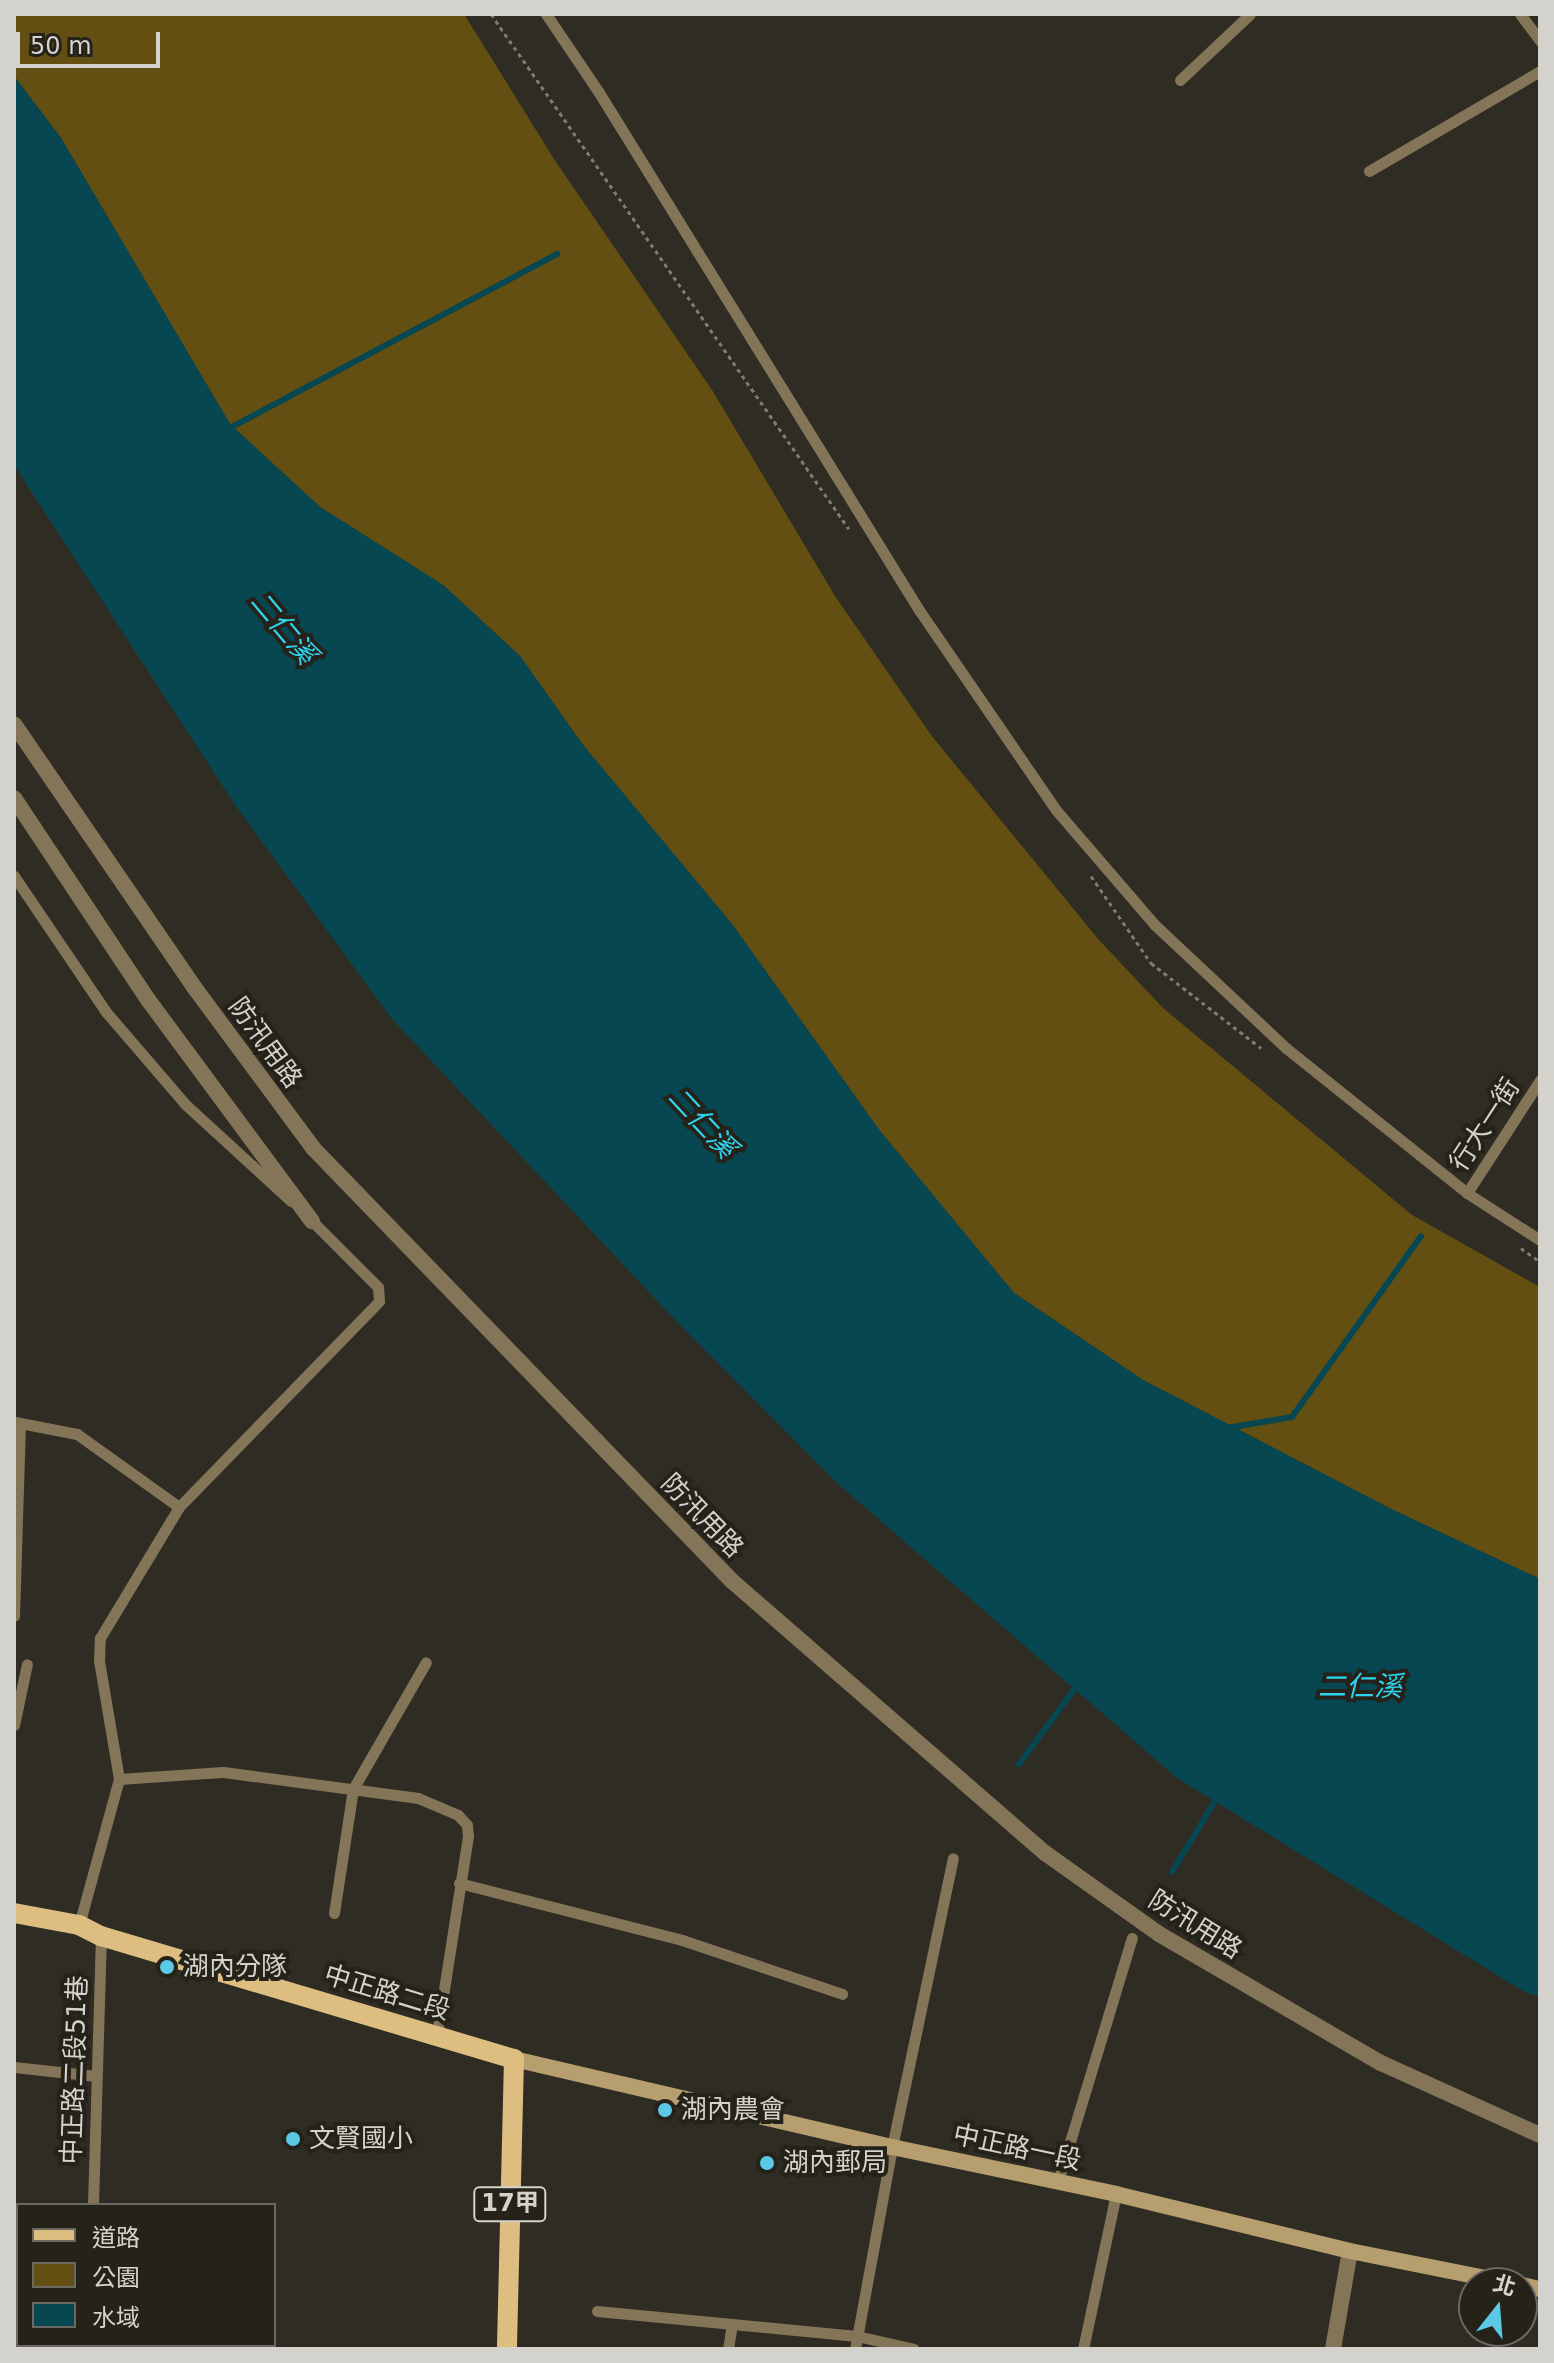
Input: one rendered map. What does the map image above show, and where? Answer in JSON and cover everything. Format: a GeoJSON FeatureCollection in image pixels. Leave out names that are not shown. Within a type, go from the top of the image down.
{"type":"FeatureCollection","features":[{"type":"Feature","properties":{"kind":"main road","name":"中正路二段"},"geometry":{"type":"LineString","coordinates":[[14,1913],[79,1925],[101,1936],[514,2059]]}},
{"type":"Feature","properties":{"kind":"main road","name":"17甲"},"geometry":{"type":"LineString","coordinates":[[507,2349],[514,2059]]}},
{"type":"Feature","properties":{"kind":"street","name":"防汛用路"},"geometry":{"type":"LineString","coordinates":[[14,724],[194,987],[313,1148],[382,1223],[732,1581],[1045,1853],[1159,1934],[1381,2063],[1540,2135]]}},
{"type":"Feature","properties":{"kind":"street"},"geometry":{"type":"LineString","coordinates":[[14,798],[149,1001],[312,1221]]}},
{"type":"Feature","properties":{"kind":"street","name":"中正路一段"},"geometry":{"type":"LineString","coordinates":[[514,2059],[892,2147],[1116,2194],[1350,2251],[1458,2273]]}},
{"type":"Feature","properties":{"kind":"street"},"geometry":{"type":"LineString","coordinates":[[1333,2349],[1350,2251]]}},
{"type":"Feature","properties":{"kind":"lane"},"geometry":{"type":"LineString","coordinates":[[546,14],[598,91],[919,610],[1056,810],[1155,925],[1275,1038],[1467,1193],[1540,1240]]}},
{"type":"Feature","properties":{"kind":"lane"},"geometry":{"type":"LineString","coordinates":[[1180,80],[1250,14]]}},
{"type":"Feature","properties":{"kind":"lane"},"geometry":{"type":"LineString","coordinates":[[1520,14],[1540,41]]}},
{"type":"Feature","properties":{"kind":"lane"},"geometry":{"type":"LineString","coordinates":[[1369,171],[1540,71]]}},
{"type":"Feature","properties":{"kind":"lane"},"geometry":{"type":"LineString","coordinates":[[14,876],[116,1024],[185,1104],[312,1221],[378,1287],[379,1301],[179,1507],[100,1638],[99,1661],[119,1779],[79,1925]]}},
{"type":"Feature","properties":{"kind":"lane","name":"行大一街"},"geometry":{"type":"LineString","coordinates":[[1467,1193],[1540,1080]]}},
{"type":"Feature","properties":{"kind":"lane"},"geometry":{"type":"LineString","coordinates":[[14,1616],[17,1422],[84,1438],[179,1507]]}},
{"type":"Feature","properties":{"kind":"lane"},"geometry":{"type":"LineString","coordinates":[[334,1913],[353,1789],[426,1662]]}},
{"type":"Feature","properties":{"kind":"lane"},"geometry":{"type":"LineString","coordinates":[[14,1725],[27,1664]]}},
{"type":"Feature","properties":{"kind":"lane"},"geometry":{"type":"LineString","coordinates":[[119,1779],[223,1772],[418,1798],[458,1815],[467,1825],[468,1836],[437,2035]]}},
{"type":"Feature","properties":{"kind":"lane"},"geometry":{"type":"LineString","coordinates":[[856,2343],[892,2147],[953,1858]]}},
{"type":"Feature","properties":{"kind":"lane"},"geometry":{"type":"LineString","coordinates":[[459,1883],[682,1940],[842,1994]]}},
{"type":"Feature","properties":{"kind":"lane","name":"中正路二段51巷"},"geometry":{"type":"LineString","coordinates":[[93,2203],[101,1936]]}},
{"type":"Feature","properties":{"kind":"lane"},"geometry":{"type":"LineString","coordinates":[[1058,2181],[1132,1938]]}},
{"type":"Feature","properties":{"kind":"lane"},"geometry":{"type":"LineString","coordinates":[[14,2067],[97,2076]]}},
{"type":"Feature","properties":{"kind":"lane"},"geometry":{"type":"LineString","coordinates":[[1083,2349],[1116,2194]]}},
{"type":"Feature","properties":{"kind":"lane"},"geometry":{"type":"LineString","coordinates":[[597,2311],[914,2349]]}},
{"type":"Feature","properties":{"kind":"lane"},"geometry":{"type":"LineString","coordinates":[[728,2349],[732,2325]]}},
{"type":"Feature","properties":{"kind":"green space"},"geometry":{"type":"Polygon","coordinates":[[[14,14],[464,14],[554,159],[712,390],[835,596],[931,735],[1099,940],[1163,1008],[1412,1215],[1540,1287],[1540,1579],[1391,1509],[1143,1380],[1014,1293],[880,1131],[732,924],[583,745],[520,656],[443,585],[320,507],[230,424],[61,138],[14,76],[14,14]]]}},
{"type":"Feature","properties":{"kind":"water","name":"二仁溪"},"geometry":{"type":"Polygon","coordinates":[[[14,76],[61,138],[230,424],[320,507],[443,585],[520,656],[583,745],[732,924],[880,1131],[1014,1293],[1143,1380],[1391,1509],[1540,1579],[1540,1997],[1523,1991],[1177,1778],[838,1484],[679,1324],[392,1019],[235,805],[14,465],[14,76]]]}},
{"type":"Feature","properties":{"kind":"waterway"},"geometry":{"type":"LineString","coordinates":[[228,429],[557,254]]}},
{"type":"Feature","properties":{"kind":"waterway"},"geometry":{"type":"LineString","coordinates":[[1227,1428],[1292,1417],[1421,1236]]}},
{"type":"Feature","properties":{"kind":"waterway"},"geometry":{"type":"LineString","coordinates":[[1019,1764],[1079,1683]]}},
{"type":"Feature","properties":{"kind":"waterway"},"geometry":{"type":"LineString","coordinates":[[1172,1872],[1218,1796]]}},
{"type":"Feature","properties":{"kind":"place","name":"湖內分隊"},"geometry":{"type":"Point","coordinates":[167,1967]}},
{"type":"Feature","properties":{"kind":"place","name":"湖內農會"},"geometry":{"type":"Point","coordinates":[665,2110]}},
{"type":"Feature","properties":{"kind":"place","name":"文賢國小"},"geometry":{"type":"Point","coordinates":[293,2139]}},
{"type":"Feature","properties":{"kind":"place","name":"湖內郵局"},"geometry":{"type":"Point","coordinates":[767,2163]}}]}
